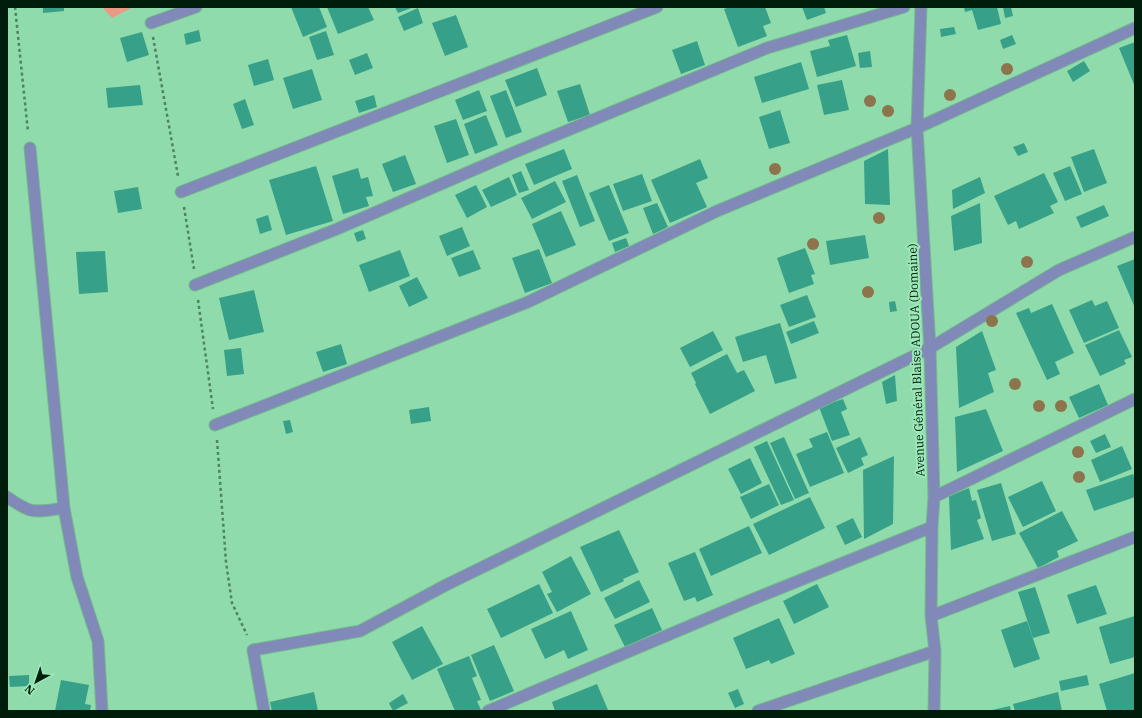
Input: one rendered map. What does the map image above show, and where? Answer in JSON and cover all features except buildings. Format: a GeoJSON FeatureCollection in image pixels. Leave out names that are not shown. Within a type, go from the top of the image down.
{"type":"FeatureCollection","features":[{"type":"Feature","properties":{"kind":"street"},"geometry":{"type":"LineString","coordinates":[[151,23],[196,7]]}},
{"type":"Feature","properties":{"kind":"street"},"geometry":{"type":"LineString","coordinates":[[181,192],[657,7]]}},
{"type":"Feature","properties":{"kind":"street"},"geometry":{"type":"LineString","coordinates":[[195,285],[337,229],[515,152],[768,48],[904,7]]}},
{"type":"Feature","properties":{"kind":"street","name":"Avenue Général Blaise ADOUA (Domaine)"},"geometry":{"type":"LineString","coordinates":[[922,7],[917,128],[930,348],[934,497],[932,527],[932,616],[935,651],[934,711]]}},
{"type":"Feature","properties":{"kind":"street"},"geometry":{"type":"LineString","coordinates":[[215,425],[528,302],[717,211],[917,128],[1135,28]]}},
{"type":"Feature","properties":{"kind":"street"},"geometry":{"type":"LineString","coordinates":[[30,148],[64,508],[77,577],[98,641],[102,711]]}},
{"type":"Feature","properties":{"kind":"street"},"geometry":{"type":"LineString","coordinates":[[264,711],[253,650],[360,631],[446,585],[930,348],[1059,270],[1135,237]]}},
{"type":"Feature","properties":{"kind":"street"},"geometry":{"type":"LineString","coordinates":[[934,497],[1135,399]]}},
{"type":"Feature","properties":{"kind":"street"},"geometry":{"type":"LineString","coordinates":[[7,497],[22,507],[34,512],[64,508]]}},
{"type":"Feature","properties":{"kind":"street"},"geometry":{"type":"LineString","coordinates":[[488,711],[751,600],[932,527]]}},
{"type":"Feature","properties":{"kind":"street"},"geometry":{"type":"LineString","coordinates":[[932,616],[1135,537]]}},
{"type":"Feature","properties":{"kind":"street"},"geometry":{"type":"LineString","coordinates":[[758,711],[935,651]]}},
{"type":"Feature","properties":{"kind":"path"},"geometry":{"type":"LineString","coordinates":[[15,7],[30,148]]}},
{"type":"Feature","properties":{"kind":"path"},"geometry":{"type":"LineString","coordinates":[[151,23],[181,192],[215,425],[220,464],[226,562],[232,603],[253,650]]}},
{"type":"Feature","properties":{"kind":"shaded area"},"geometry":{"type":"Polygon","coordinates":[[[102,7],[133,7],[112,18],[102,7]]]}}]}
